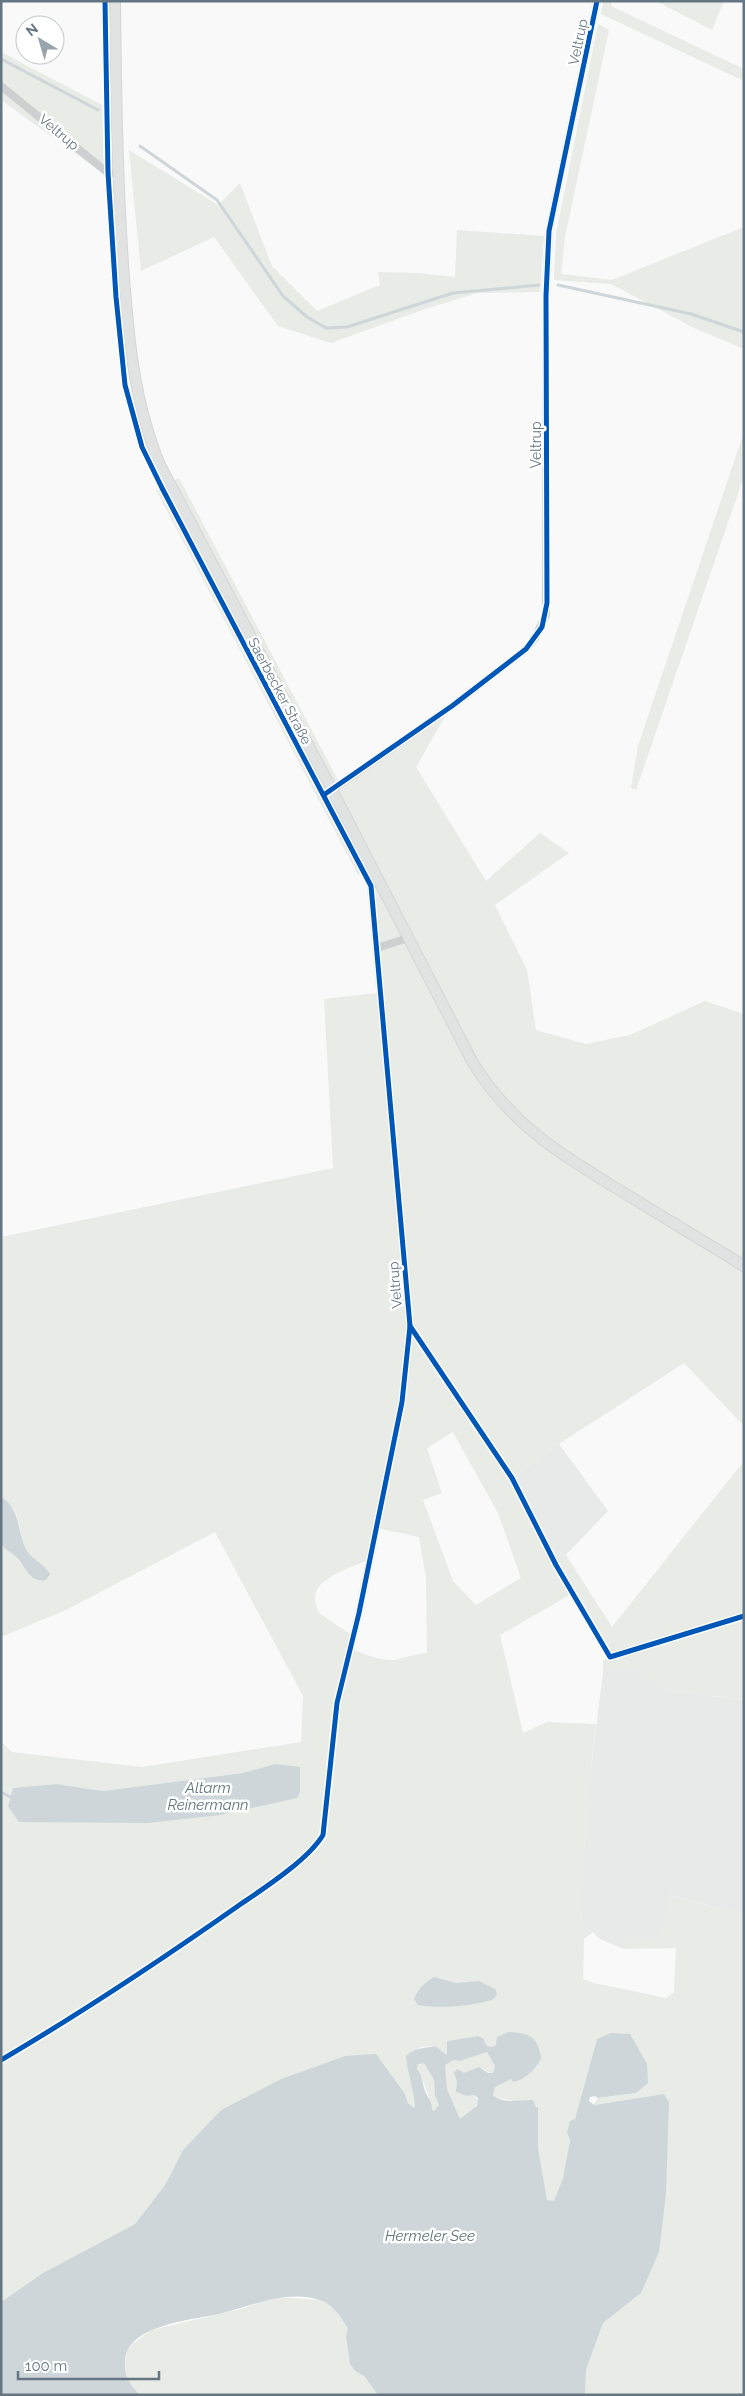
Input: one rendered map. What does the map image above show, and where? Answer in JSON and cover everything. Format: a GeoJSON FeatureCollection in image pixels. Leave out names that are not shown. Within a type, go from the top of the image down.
{"type":"FeatureCollection","features":[{"type":"Feature","properties":{"kind":"main road","name":"Saerbecker Straße"},"geometry":{"type":"LineString","coordinates":[[114,1],[118,173],[129,340],[134,382],[150,442],[160,465],[380,881],[473,1063],[486,1084],[512,1115],[553,1149],[744,1266]]}},
{"type":"Feature","properties":{"kind":"street","name":"Veltrup"},"geometry":{"type":"LineString","coordinates":[[332,790],[452,706],[526,650],[536,638],[544,621],[547,602],[546,296],[549,231],[597,1]]}},
{"type":"Feature","properties":{"kind":"street","name":"Veltrup"},"geometry":{"type":"LineString","coordinates":[[1,86],[108,173],[118,173]]}},
{"type":"Feature","properties":{"kind":"street","name":"Veltrup"},"geometry":{"type":"LineString","coordinates":[[342,1678],[359,1613],[400,1411],[410,1326],[371,886],[380,881]]}},
{"type":"Feature","properties":{"kind":"street"},"geometry":{"type":"LineString","coordinates":[[377,948],[408,938]]}},
{"type":"Feature","properties":{"kind":"shaded area"},"geometry":{"type":"Polygon","coordinates":[[[603,1],[612,1],[611,6],[744,69],[744,81],[601,14],[603,1]]]}},
{"type":"Feature","properties":{"kind":"shaded area"},"geometry":{"type":"Polygon","coordinates":[[[656,1],[724,1],[712,30],[656,1]]]}},
{"type":"Feature","properties":{"kind":"shaded area"},"geometry":{"type":"Polygon","coordinates":[[[598,24],[609,30],[565,237],[561,274],[612,280],[744,227],[744,349],[694,328],[611,284],[554,280],[556,234],[598,24]]]}},
{"type":"Feature","properties":{"kind":"shaded area"},"geometry":{"type":"Polygon","coordinates":[[[1,52],[15,59],[15,65],[26,65],[102,105],[104,174],[1,100],[1,52]]]}},
{"type":"Feature","properties":{"kind":"shaded area"},"geometry":{"type":"Polygon","coordinates":[[[129,150],[218,205],[240,183],[272,266],[317,311],[380,285],[378,272],[417,273],[455,277],[457,230],[544,236],[540,292],[477,293],[425,309],[331,343],[278,326],[214,237],[141,271],[129,150]]]}},
{"type":"Feature","properties":{"kind":"shaded area"},"geometry":{"type":"Polygon","coordinates":[[[744,432],[744,476],[636,790],[631,788],[638,746],[744,432]]]}},
{"type":"Feature","properties":{"kind":"shaded area"},"geometry":{"type":"Polygon","coordinates":[[[179,478],[340,784],[447,713],[416,767],[486,881],[540,833],[569,853],[495,905],[527,970],[536,1030],[586,1044],[630,1035],[705,1001],[744,1014],[744,1426],[684,1363],[559,1444],[512,1478],[556,1564],[566,1555],[612,1627],[744,1461],[744,1700],[669,1691],[633,1669],[603,1672],[603,1660],[610,1657],[573,1593],[500,1635],[523,1733],[547,1722],[596,1724],[589,1784],[580,1903],[584,1939],[583,1979],[666,1998],[674,1992],[676,1948],[623,1949],[627,1942],[653,1938],[662,1933],[669,1895],[744,1915],[744,2395],[585,2395],[586,2370],[603,2323],[641,2293],[664,2094],[593,2105],[598,2098],[636,2093],[597,2039],[575,2119],[567,2133],[569,2141],[568,2158],[554,2202],[547,2200],[538,2148],[538,2107],[528,2100],[515,2102],[493,2095],[494,2087],[511,2079],[513,2082],[496,2045],[491,2047],[486,2045],[483,2038],[478,2036],[447,2041],[447,2055],[444,2055],[435,2046],[420,2047],[406,2059],[413,2092],[414,2108],[408,2103],[405,2093],[345,2056],[281,2079],[221,2110],[183,2150],[165,2185],[135,2224],[43,2273],[1,2302],[1,1742],[12,1752],[142,1767],[301,1742],[303,1696],[215,1532],[68,1609],[1,1637],[1,1543],[26,1570],[49,1574],[28,1552],[16,1515],[8,1503],[1,1497],[1,1237],[333,1168],[324,999],[377,993],[371,886],[364,873],[358,875],[156,490],[179,478]],[[453,1432],[427,1448],[442,1493],[423,1500],[453,1581],[476,1605],[521,1578],[498,1513],[453,1432]],[[377,1528],[370,1559],[336,1574],[321,1584],[316,1591],[315,1598],[319,1613],[354,1637],[351,1649],[387,1660],[427,1653],[426,1578],[419,1537],[377,1528]],[[275,1764],[243,1773],[103,1791],[56,1784],[13,1788],[8,1806],[220,1815],[275,1764]]]}},
{"type":"Feature","properties":{"kind":"shaded area"},"geometry":{"type":"Polygon","coordinates":[[[559,1444],[608,1511],[556,1565],[512,1478],[559,1444]]]}},
{"type":"Feature","properties":{"kind":"shaded area"},"geometry":{"type":"Polygon","coordinates":[[[633,1668],[669,1691],[744,1700],[744,1915],[670,1895],[662,1933],[653,1939],[627,1942],[623,1949],[600,1939],[593,1932],[584,1939],[580,1903],[589,1784],[603,1672],[633,1668]]]}},
{"type":"Feature","properties":{"kind":"shaded area"},"geometry":{"type":"Polygon","coordinates":[[[487,2052],[495,2066],[495,2072],[491,2074],[484,2069],[457,2082],[466,2096],[474,2095],[478,2101],[475,2108],[460,2119],[447,2089],[445,2065],[454,2060],[460,2061],[487,2052]]]}},
{"type":"Feature","properties":{"kind":"shaded area"},"geometry":{"type":"Polygon","coordinates":[[[423,2062],[434,2080],[435,2096],[439,2106],[434,2111],[417,2069],[418,2064],[423,2062]]]}},
{"type":"Feature","properties":{"kind":"shaded area"},"geometry":{"type":"Polygon","coordinates":[[[274,2297],[322,2300],[330,2304],[348,2328],[346,2336],[350,2364],[355,2371],[364,2376],[378,2395],[140,2395],[128,2379],[125,2361],[128,2347],[152,2330],[245,2308],[274,2297]]]}},
{"type":"Feature","properties":{"kind":"water"},"geometry":{"type":"Polygon","coordinates":[[[1,1497],[8,1502],[16,1515],[24,1545],[28,1552],[50,1574],[46,1580],[32,1577],[19,1560],[4,1548],[1,1543],[1,1497]]]}},
{"type":"Feature","properties":{"kind":"water","name":"Altarm Reinermann"},"geometry":{"type":"Polygon","coordinates":[[[275,1764],[300,1767],[300,1792],[297,1798],[220,1815],[148,1823],[19,1822],[8,1806],[13,1788],[56,1784],[103,1791],[243,1773],[275,1764]]]}},
{"type":"Feature","properties":{"kind":"water"},"geometry":{"type":"Polygon","coordinates":[[[434,1977],[456,1983],[479,1981],[495,1989],[497,1994],[494,1999],[467,2005],[436,2007],[418,2005],[414,1999],[416,1995],[427,1981],[434,1977]]]}},
{"type":"Feature","properties":{"kind":"water","name":"Hermeler See"},"geometry":{"type":"Polygon","coordinates":[[[509,2032],[528,2035],[538,2045],[540,2051],[541,2058],[530,2073],[517,2081],[513,2082],[511,2079],[495,2087],[493,2095],[507,2101],[533,2100],[536,2107],[538,2107],[538,2148],[547,2200],[554,2201],[563,2178],[570,2141],[567,2133],[570,2121],[575,2119],[597,2039],[611,2033],[630,2034],[647,2064],[648,2083],[636,2093],[598,2098],[595,2096],[590,2097],[589,2101],[594,2105],[664,2094],[669,2102],[666,2194],[659,2252],[641,2293],[603,2323],[586,2370],[585,2395],[378,2395],[364,2376],[355,2371],[350,2364],[346,2336],[348,2328],[337,2313],[323,2301],[310,2297],[296,2296],[283,2297],[219,2314],[177,2322],[148,2332],[136,2340],[128,2350],[125,2362],[128,2380],[140,2395],[1,2395],[1,2302],[43,2273],[135,2224],[165,2185],[183,2150],[221,2110],[281,2079],[345,2056],[376,2054],[405,2094],[408,2103],[414,2108],[415,2104],[406,2056],[416,2050],[435,2046],[447,2055],[447,2041],[478,2036],[483,2038],[486,2045],[491,2047],[496,2045],[497,2037],[509,2032]],[[487,2052],[460,2061],[454,2060],[445,2065],[447,2089],[460,2119],[477,2106],[478,2098],[474,2095],[467,2096],[456,2092],[457,2082],[454,2073],[457,2069],[464,2073],[479,2067],[488,2073],[493,2073],[495,2066],[487,2052]],[[424,2063],[418,2064],[417,2069],[434,2111],[439,2105],[435,2096],[434,2080],[424,2063]]]}},
{"type":"Feature","properties":{"kind":"waterway"},"geometry":{"type":"LineString","coordinates":[[1,59],[98,110]]}},
{"type":"Feature","properties":{"kind":"waterway"},"geometry":{"type":"LineString","coordinates":[[140,146],[217,200],[283,296],[307,317],[326,328],[347,327],[453,293],[539,285]]}},
{"type":"Feature","properties":{"kind":"waterway"},"geometry":{"type":"LineString","coordinates":[[558,285],[691,314],[744,332]]}},
{"type":"Feature","properties":{"kind":"waterway"},"geometry":{"type":"LineString","coordinates":[[1,1792],[14,1799]]}},
{"type":"Feature","properties":{"kind":"cycle path"},"geometry":{"type":"LineString","coordinates":[[1,2060],[121,1985],[260,1891],[296,1864],[316,1845],[323,1835],[337,1703],[359,1613],[402,1402],[410,1326],[371,886],[162,488],[142,447],[125,385],[116,297],[108,173],[105,1]]}},
{"type":"Feature","properties":{"kind":"cycle path"},"geometry":{"type":"LineString","coordinates":[[325,794],[452,706],[526,649],[542,627],[547,603],[546,296],[549,231],[597,1]]}},
{"type":"Feature","properties":{"kind":"cycle path"},"geometry":{"type":"LineString","coordinates":[[410,1326],[512,1478],[556,1565],[610,1657],[744,1616]]}}]}
